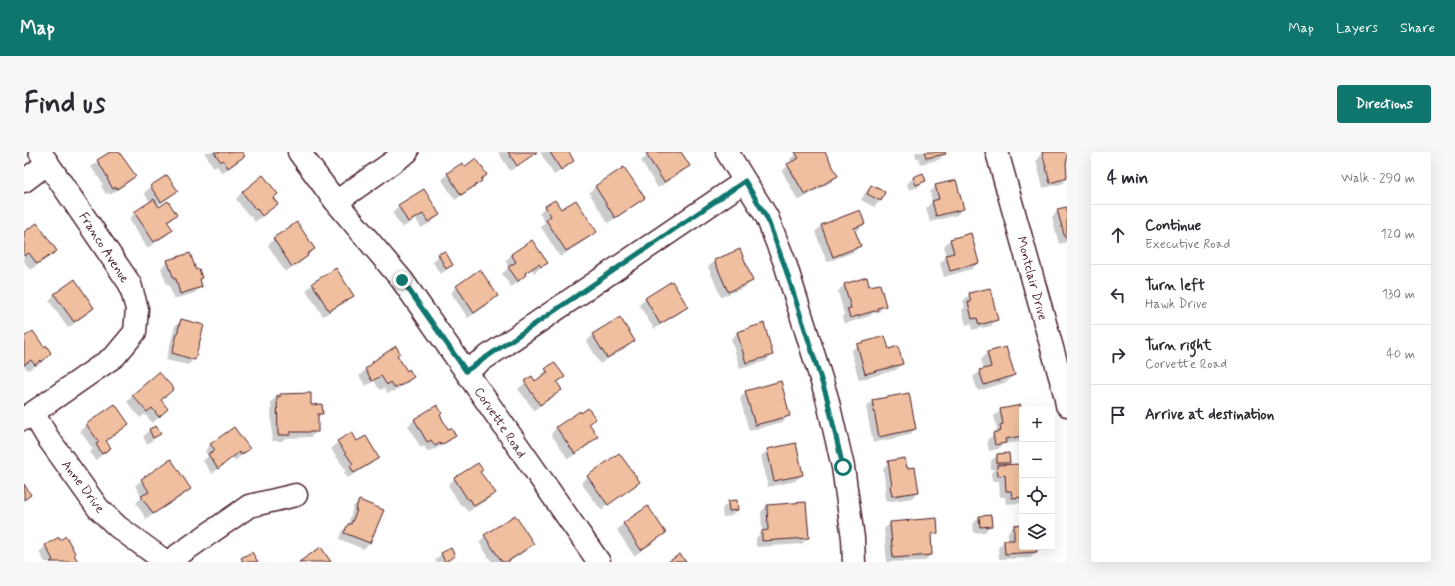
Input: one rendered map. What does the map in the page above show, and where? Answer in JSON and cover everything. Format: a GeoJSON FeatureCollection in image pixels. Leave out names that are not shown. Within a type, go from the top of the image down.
{"type":"FeatureCollection","features":[{"type":"Feature","properties":{"kind":"street","name":"Corvette Road"},"geometry":{"type":"LineString","coordinates":[[299,152],[336,202],[402,280],[599,562]]}},
{"type":"Feature","properties":{"kind":"street"},"geometry":{"type":"LineString","coordinates":[[336,202],[407,152]]}},
{"type":"Feature","properties":{"kind":"street"},"geometry":{"type":"LineString","coordinates":[[727,152],[767,218],[780,250],[827,398],[843,467],[853,538],[854,562]]}},
{"type":"Feature","properties":{"kind":"street","name":"Montclair Drive"},"geometry":{"type":"LineString","coordinates":[[997,152],[1067,405]]}},
{"type":"Feature","properties":{"kind":"street"},"geometry":{"type":"LineString","coordinates":[[24,181],[44,158]]}},
{"type":"Feature","properties":{"kind":"street","name":"Franco Avenue"},"geometry":{"type":"LineString","coordinates":[[28,416],[116,356],[135,332],[137,308],[130,284],[44,158]]}},
{"type":"Feature","properties":{"kind":"street"},"geometry":{"type":"LineString","coordinates":[[466,371],[745,181]]}},
{"type":"Feature","properties":{"kind":"street","name":"Anne Drive"},"geometry":{"type":"LineString","coordinates":[[28,416],[48,438],[98,508],[118,527],[167,562]]}},
{"type":"Feature","properties":{"kind":"street"},"geometry":{"type":"LineString","coordinates":[[167,562],[249,506],[296,495]]}},
{"type":"Feature","properties":{"kind":"building"},"geometry":{"type":"Polygon","coordinates":[[[110,152],[119,152],[136,176],[117,189],[116,187],[113,189],[97,160],[110,152]]]}},
{"type":"Feature","properties":{"kind":"building"},"geometry":{"type":"Polygon","coordinates":[[[214,152],[242,152],[245,156],[228,168],[223,160],[221,162],[214,152]]]}},
{"type":"Feature","properties":{"kind":"building"},"geometry":{"type":"Polygon","coordinates":[[[508,152],[537,152],[517,166],[508,152]]]}},
{"type":"Feature","properties":{"kind":"building"},"geometry":{"type":"Polygon","coordinates":[[[550,152],[569,152],[574,161],[561,170],[550,152]]]}},
{"type":"Feature","properties":{"kind":"building"},"geometry":{"type":"Polygon","coordinates":[[[650,152],[681,152],[690,166],[664,182],[646,154],[650,152]]]}},
{"type":"Feature","properties":{"kind":"building"},"geometry":{"type":"Polygon","coordinates":[[[795,152],[825,152],[838,176],[805,195],[787,164],[799,158],[795,152]]]}},
{"type":"Feature","properties":{"kind":"building"},"geometry":{"type":"Polygon","coordinates":[[[925,152],[945,152],[946,154],[926,158],[925,152]]]}},
{"type":"Feature","properties":{"kind":"building"},"geometry":{"type":"Polygon","coordinates":[[[1042,152],[1067,152],[1067,178],[1050,183],[1042,152]]]}},
{"type":"Feature","properties":{"kind":"building"},"geometry":{"type":"Polygon","coordinates":[[[476,158],[487,175],[481,179],[482,181],[461,195],[447,173],[462,163],[464,167],[476,158]]]}},
{"type":"Feature","properties":{"kind":"building"},"geometry":{"type":"Polygon","coordinates":[[[624,167],[645,198],[615,218],[595,186],[624,167]]]}},
{"type":"Feature","properties":{"kind":"building"},"geometry":{"type":"Polygon","coordinates":[[[923,173],[926,181],[916,185],[913,177],[923,173]]]}},
{"type":"Feature","properties":{"kind":"building"},"geometry":{"type":"Polygon","coordinates":[[[167,175],[178,191],[161,202],[150,186],[167,175]]]}},
{"type":"Feature","properties":{"kind":"building"},"geometry":{"type":"Polygon","coordinates":[[[263,175],[278,194],[273,198],[278,204],[262,216],[242,192],[263,175]]]}},
{"type":"Feature","properties":{"kind":"building"},"geometry":{"type":"Polygon","coordinates":[[[956,180],[964,209],[936,216],[932,201],[939,199],[935,185],[956,180]]]}},
{"type":"Feature","properties":{"kind":"building"},"geometry":{"type":"Polygon","coordinates":[[[871,185],[885,192],[881,201],[867,194],[871,185]]]}},
{"type":"Feature","properties":{"kind":"building"},"geometry":{"type":"Polygon","coordinates":[[[424,189],[440,215],[428,222],[423,214],[408,222],[398,205],[424,189]]]}},
{"type":"Feature","properties":{"kind":"building"},"geometry":{"type":"Polygon","coordinates":[[[154,199],[159,207],[168,201],[177,215],[167,221],[173,230],[154,242],[134,212],[154,199]]]}},
{"type":"Feature","properties":{"kind":"building"},"geometry":{"type":"Polygon","coordinates":[[[555,200],[561,209],[576,200],[597,232],[566,251],[546,220],[551,216],[545,206],[555,200]]]}},
{"type":"Feature","properties":{"kind":"building"},"geometry":{"type":"Polygon","coordinates":[[[1067,207],[1067,238],[1065,238],[1057,209],[1067,207]]]}},
{"type":"Feature","properties":{"kind":"building"},"geometry":{"type":"Polygon","coordinates":[[[860,210],[865,224],[854,228],[861,246],[833,257],[821,225],[860,210]]]}},
{"type":"Feature","properties":{"kind":"building"},"geometry":{"type":"Polygon","coordinates":[[[297,222],[315,249],[292,267],[273,238],[297,222]]]}},
{"type":"Feature","properties":{"kind":"building"},"geometry":{"type":"Polygon","coordinates":[[[37,223],[57,251],[37,264],[29,253],[24,256],[24,232],[37,223]]]}},
{"type":"Feature","properties":{"kind":"building"},"geometry":{"type":"Polygon","coordinates":[[[971,233],[979,263],[950,271],[946,255],[954,253],[950,239],[971,233]]]}},
{"type":"Feature","properties":{"kind":"building"},"geometry":{"type":"Polygon","coordinates":[[[532,240],[548,263],[541,267],[539,264],[525,273],[526,275],[518,281],[508,267],[516,262],[511,254],[532,240]]]}},
{"type":"Feature","properties":{"kind":"building"},"geometry":{"type":"Polygon","coordinates":[[[740,249],[753,281],[728,292],[714,260],[740,249]]]}},
{"type":"Feature","properties":{"kind":"building"},"geometry":{"type":"Polygon","coordinates":[[[445,251],[453,265],[446,269],[438,254],[445,251]]]}},
{"type":"Feature","properties":{"kind":"building"},"geometry":{"type":"Polygon","coordinates":[[[190,253],[196,270],[199,269],[202,278],[200,279],[202,287],[180,294],[176,279],[174,279],[167,260],[190,253]]]}},
{"type":"Feature","properties":{"kind":"building"},"geometry":{"type":"Polygon","coordinates":[[[336,268],[354,296],[329,311],[312,283],[336,268]]]}},
{"type":"Feature","properties":{"kind":"building"},"geometry":{"type":"Polygon","coordinates":[[[480,269],[498,296],[474,313],[456,286],[480,269]]]}},
{"type":"Feature","properties":{"kind":"building"},"geometry":{"type":"Polygon","coordinates":[[[867,277],[869,286],[880,284],[886,306],[877,308],[878,310],[850,318],[847,309],[851,308],[844,284],[867,277]]]}},
{"type":"Feature","properties":{"kind":"building"},"geometry":{"type":"Polygon","coordinates":[[[75,279],[94,308],[74,322],[54,294],[75,279]]]}},
{"type":"Feature","properties":{"kind":"building"},"geometry":{"type":"Polygon","coordinates":[[[672,281],[688,307],[660,324],[645,298],[672,281]]]}},
{"type":"Feature","properties":{"kind":"building"},"geometry":{"type":"Polygon","coordinates":[[[990,288],[998,320],[979,325],[977,318],[972,319],[968,302],[971,302],[969,293],[990,288]]]}},
{"type":"Feature","properties":{"kind":"building"},"geometry":{"type":"Polygon","coordinates":[[[620,317],[635,341],[607,358],[592,334],[620,317]]]}},
{"type":"Feature","properties":{"kind":"building"},"geometry":{"type":"Polygon","coordinates":[[[181,319],[204,325],[195,360],[172,353],[181,319]]]}},
{"type":"Feature","properties":{"kind":"building"},"geometry":{"type":"Polygon","coordinates":[[[764,323],[773,355],[746,363],[737,332],[764,323]]]}},
{"type":"Feature","properties":{"kind":"building"},"geometry":{"type":"Polygon","coordinates":[[[33,331],[44,347],[46,345],[51,353],[42,362],[41,360],[35,365],[31,360],[24,365],[24,337],[33,331]]]}},
{"type":"Feature","properties":{"kind":"building"},"geometry":{"type":"Polygon","coordinates":[[[885,336],[889,349],[898,346],[903,364],[865,374],[857,344],[885,336]]]}},
{"type":"Feature","properties":{"kind":"building"},"geometry":{"type":"Polygon","coordinates":[[[396,346],[400,353],[397,355],[407,371],[409,369],[414,377],[394,388],[390,382],[387,385],[381,376],[372,381],[365,369],[373,363],[372,362],[396,346]]]}},
{"type":"Feature","properties":{"kind":"building"},"geometry":{"type":"Polygon","coordinates":[[[1006,347],[1015,375],[984,385],[979,370],[991,367],[987,352],[1006,347]]]}},
{"type":"Feature","properties":{"kind":"building"},"geometry":{"type":"Polygon","coordinates":[[[554,362],[565,377],[557,382],[562,390],[540,405],[524,381],[532,376],[535,381],[548,372],[545,369],[554,362]]]}},
{"type":"Feature","properties":{"kind":"building"},"geometry":{"type":"Polygon","coordinates":[[[159,372],[174,389],[161,400],[168,409],[159,417],[152,408],[147,412],[132,395],[159,372]]]}},
{"type":"Feature","properties":{"kind":"building"},"geometry":{"type":"Polygon","coordinates":[[[781,381],[790,416],[755,425],[745,391],[781,381]]]}},
{"type":"Feature","properties":{"kind":"building"},"geometry":{"type":"Polygon","coordinates":[[[311,393],[311,405],[322,404],[323,414],[318,414],[318,432],[290,432],[290,435],[278,435],[277,395],[280,397],[280,394],[311,393]]]}},
{"type":"Feature","properties":{"kind":"building"},"geometry":{"type":"Polygon","coordinates":[[[909,393],[916,429],[879,437],[872,400],[909,393]]]}},
{"type":"Feature","properties":{"kind":"building"},"geometry":{"type":"Polygon","coordinates":[[[115,404],[129,424],[106,441],[111,448],[102,454],[96,444],[99,442],[86,424],[115,404]]]}},
{"type":"Feature","properties":{"kind":"building"},"geometry":{"type":"Polygon","coordinates":[[[437,405],[442,413],[440,415],[448,429],[451,428],[456,436],[441,445],[440,443],[435,446],[431,440],[427,442],[414,419],[437,405]]]}},
{"type":"Feature","properties":{"kind":"building"},"geometry":{"type":"Polygon","coordinates":[[[1021,405],[1019,406],[1019,437],[1005,439],[1006,443],[995,445],[993,433],[1001,431],[1000,425],[1003,424],[1000,409],[1021,405]]]}},
{"type":"Feature","properties":{"kind":"building"},"geometry":{"type":"Polygon","coordinates":[[[588,408],[596,419],[589,423],[598,437],[575,454],[556,427],[580,411],[581,413],[588,408]]]}},
{"type":"Feature","properties":{"kind":"building"},"geometry":{"type":"Polygon","coordinates":[[[156,426],[161,434],[153,438],[149,429],[156,426]]]}},
{"type":"Feature","properties":{"kind":"building"},"geometry":{"type":"Polygon","coordinates":[[[234,427],[250,449],[241,455],[239,452],[218,469],[208,454],[215,450],[210,444],[234,427]]]}},
{"type":"Feature","properties":{"kind":"building"},"geometry":{"type":"Polygon","coordinates":[[[352,432],[357,441],[366,436],[379,458],[354,473],[350,466],[353,464],[337,441],[352,432]]]}},
{"type":"Feature","properties":{"kind":"building"},"geometry":{"type":"Polygon","coordinates":[[[796,443],[803,475],[774,481],[767,449],[796,443]]]}},
{"type":"Feature","properties":{"kind":"building"},"geometry":{"type":"Polygon","coordinates":[[[619,453],[640,482],[608,505],[587,476],[619,453]]]}},
{"type":"Feature","properties":{"kind":"building"},"geometry":{"type":"Polygon","coordinates":[[[1009,453],[1010,463],[997,463],[997,454],[1009,453]]]}},
{"type":"Feature","properties":{"kind":"building"},"geometry":{"type":"Polygon","coordinates":[[[905,458],[907,468],[915,467],[919,492],[892,496],[888,461],[905,458]]]}},
{"type":"Feature","properties":{"kind":"building"},"geometry":{"type":"Polygon","coordinates":[[[171,459],[191,489],[153,514],[141,496],[149,492],[141,479],[171,459]]]}},
{"type":"Feature","properties":{"kind":"building"},"geometry":{"type":"Polygon","coordinates":[[[478,463],[483,470],[480,472],[496,493],[474,506],[470,499],[468,500],[454,478],[478,463]]]}},
{"type":"Feature","properties":{"kind":"building"},"geometry":{"type":"Polygon","coordinates":[[[1019,464],[1019,497],[1012,498],[1011,491],[1006,491],[1005,475],[998,476],[997,465],[1019,464]]]}},
{"type":"Feature","properties":{"kind":"building"},"geometry":{"type":"Polygon","coordinates":[[[24,484],[31,495],[24,500],[24,484]]]}},
{"type":"Feature","properties":{"kind":"building"},"geometry":{"type":"Polygon","coordinates":[[[359,500],[384,510],[370,543],[344,533],[348,524],[351,524],[357,510],[355,510],[359,500]]]}},
{"type":"Feature","properties":{"kind":"building"},"geometry":{"type":"Polygon","coordinates":[[[737,500],[738,510],[729,511],[728,501],[737,500]]]}},
{"type":"Feature","properties":{"kind":"building"},"geometry":{"type":"Polygon","coordinates":[[[806,502],[809,538],[762,541],[762,531],[768,530],[767,505],[806,502]]]}},
{"type":"Feature","properties":{"kind":"building"},"geometry":{"type":"Polygon","coordinates":[[[648,506],[666,533],[641,550],[623,523],[648,506]]]}},
{"type":"Feature","properties":{"kind":"building"},"geometry":{"type":"Polygon","coordinates":[[[515,515],[534,544],[507,562],[502,562],[484,535],[515,515]]]}},
{"type":"Feature","properties":{"kind":"building"},"geometry":{"type":"Polygon","coordinates":[[[991,515],[992,526],[980,527],[979,516],[991,515]]]}},
{"type":"Feature","properties":{"kind":"building"},"geometry":{"type":"Polygon","coordinates":[[[937,518],[938,533],[931,534],[932,555],[893,558],[890,522],[937,518]]]}},
{"type":"Feature","properties":{"kind":"building"},"geometry":{"type":"Polygon","coordinates":[[[1019,524],[1019,550],[1037,550],[1037,552],[1005,554],[1004,540],[1014,540],[1014,525],[1019,524]]]}},
{"type":"Feature","properties":{"kind":"building"},"geometry":{"type":"Polygon","coordinates":[[[66,536],[78,562],[50,562],[53,560],[45,545],[59,537],[60,540],[66,536]]]}},
{"type":"Feature","properties":{"kind":"building"},"geometry":{"type":"Polygon","coordinates":[[[321,547],[331,562],[299,562],[321,547]]]}},
{"type":"Feature","properties":{"kind":"building"},"geometry":{"type":"Polygon","coordinates":[[[451,548],[455,556],[445,562],[441,553],[451,548]]]}},
{"type":"Feature","properties":{"kind":"building"},"geometry":{"type":"Polygon","coordinates":[[[252,552],[258,562],[240,562],[243,561],[241,558],[252,552]]]}},
{"type":"Feature","properties":{"kind":"building"},"geometry":{"type":"Polygon","coordinates":[[[680,554],[686,562],[668,562],[680,554]]]}},
{"type":"Feature","properties":{"kind":"route"},"geometry":{"type":"LineString","coordinates":[[402,280],[466,371],[745,181],[767,218],[784,264],[827,398],[843,467]]}}]}
